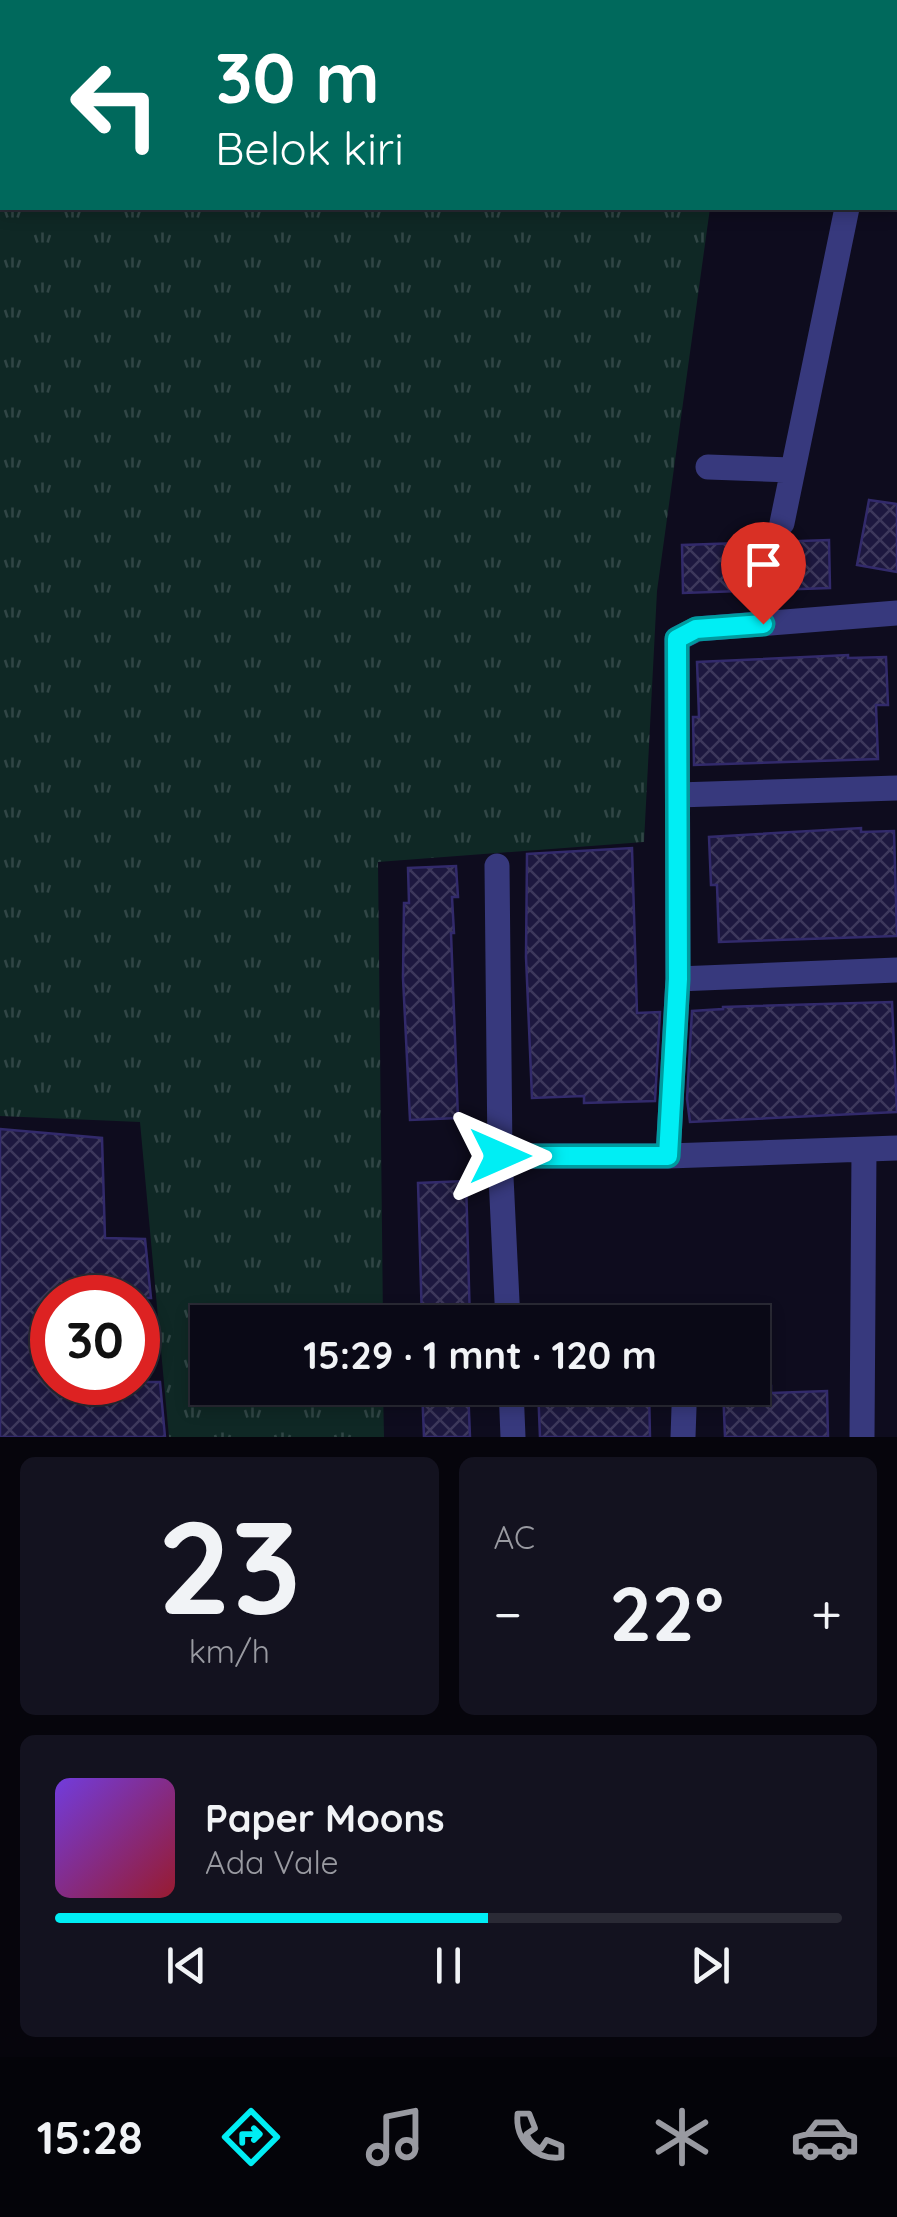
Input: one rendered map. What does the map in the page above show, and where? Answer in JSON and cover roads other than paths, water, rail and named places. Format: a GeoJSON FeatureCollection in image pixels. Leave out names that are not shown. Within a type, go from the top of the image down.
{"type":"FeatureCollection","features":[{"type":"Feature","properties":{"kind":"street"},"geometry":{"type":"LineString","coordinates":[[782,523],[847,210]]}},
{"type":"Feature","properties":{"kind":"street"},"geometry":{"type":"LineString","coordinates":[[708,467],[792,470]]}},
{"type":"Feature","properties":{"kind":"street"},"geometry":{"type":"LineString","coordinates":[[668,1156],[678,979],[677,639],[696,629],[897,613]]}},
{"type":"Feature","properties":{"kind":"street"},"geometry":{"type":"LineString","coordinates":[[678,795],[897,788]]}},
{"type":"Feature","properties":{"kind":"street"},"geometry":{"type":"LineString","coordinates":[[497,866],[500,1156],[507,1305]]}},
{"type":"Feature","properties":{"kind":"street"},"geometry":{"type":"LineString","coordinates":[[678,979],[897,970]]}},
{"type":"Feature","properties":{"kind":"street"},"geometry":{"type":"LineString","coordinates":[[500,1156],[668,1156],[897,1148]]}},
{"type":"Feature","properties":{"kind":"street"},"geometry":{"type":"LineString","coordinates":[[862,1437],[864,1150]]}},
{"type":"Feature","properties":{"kind":"street"},"geometry":{"type":"LineString","coordinates":[[512,1405],[513,1437]]}},
{"type":"Feature","properties":{"kind":"street"},"geometry":{"type":"LineString","coordinates":[[683,1437],[684,1408]]}}]}
